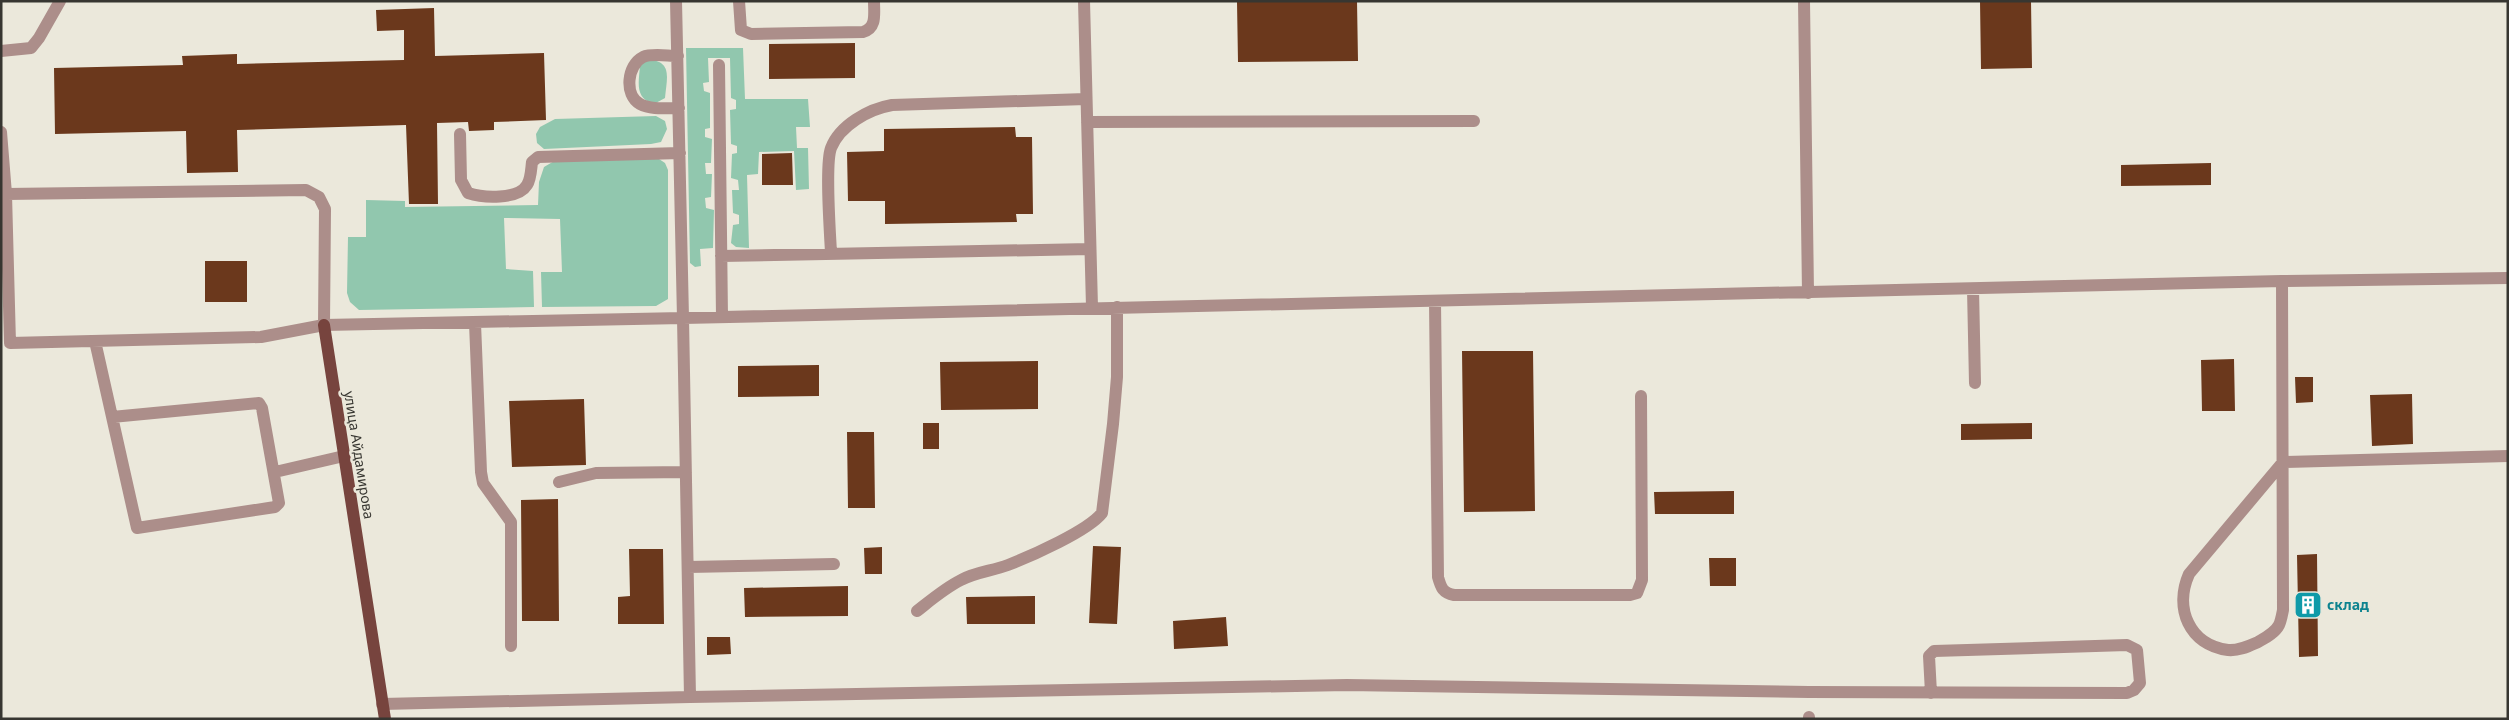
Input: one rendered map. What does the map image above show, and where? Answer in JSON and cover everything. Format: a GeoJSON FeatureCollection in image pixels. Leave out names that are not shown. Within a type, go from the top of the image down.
{"type":"FeatureCollection","features":[{"type":"Feature","properties":{"kind":"main road","name":"улица Айдамирова"},"geometry":{"type":"LineString","coordinates":[[324,325],[385,719]]}},
{"type":"Feature","properties":{"kind":"street"},"geometry":{"type":"LineString","coordinates":[[1,51],[31,48],[39,38],[60,1]]}},
{"type":"Feature","properties":{"kind":"street"},"geometry":{"type":"LineString","coordinates":[[676,1],[690,697]]}},
{"type":"Feature","properties":{"kind":"street"},"geometry":{"type":"LineString","coordinates":[[739,1],[741,30],[751,34],[863,32],[869,30],[874,22],[874,1]]}},
{"type":"Feature","properties":{"kind":"street"},"geometry":{"type":"LineString","coordinates":[[1084,1],[1092,307]]}},
{"type":"Feature","properties":{"kind":"street"},"geometry":{"type":"LineString","coordinates":[[1804,1],[1808,293]]}},
{"type":"Feature","properties":{"kind":"street"},"geometry":{"type":"LineString","coordinates":[[678,56],[645,56],[636,62],[630,74],[632,98],[642,105],[678,108]]}},
{"type":"Feature","properties":{"kind":"street"},"geometry":{"type":"LineString","coordinates":[[719,64],[722,317]]}},
{"type":"Feature","properties":{"kind":"street"},"geometry":{"type":"LineString","coordinates":[[831,253],[830,149],[843,132],[866,112],[892,105],[1086,99]]}},
{"type":"Feature","properties":{"kind":"street"},"geometry":{"type":"LineString","coordinates":[[1087,122],[1474,121]]}},
{"type":"Feature","properties":{"kind":"street"},"geometry":{"type":"LineString","coordinates":[[1,132],[2,172],[6,194],[6,342],[95,342],[261,337],[324,325],[2282,281],[2508,278]]}},
{"type":"Feature","properties":{"kind":"street"},"geometry":{"type":"LineString","coordinates":[[460,134],[461,180],[468,193],[478,196],[512,195],[519,192],[528,184],[532,162],[538,157],[680,153]]}},
{"type":"Feature","properties":{"kind":"street","name":"улица Айдамирова"},"geometry":{"type":"LineString","coordinates":[[6,194],[306,190],[319,196],[325,209],[324,325]]}},
{"type":"Feature","properties":{"kind":"street"},"geometry":{"type":"LineString","coordinates":[[721,256],[1090,250]]}},
{"type":"Feature","properties":{"kind":"street"},"geometry":{"type":"LineString","coordinates":[[2282,281],[2283,462],[2283,610],[2279,625],[2266,638],[2245,648],[2229,650],[2211,644],[2196,634],[2185,618],[2182,601],[2184,585],[2189,574],[2283,462],[2508,456]]}},
{"type":"Feature","properties":{"kind":"street"},"geometry":{"type":"LineString","coordinates":[[1973,289],[1975,383]]}},
{"type":"Feature","properties":{"kind":"street"},"geometry":{"type":"LineString","coordinates":[[1435,301],[1438,577],[1441,587],[1446,593],[1454,595],[1630,595],[1637,593],[1642,580],[1641,396]]}},
{"type":"Feature","properties":{"kind":"street"},"geometry":{"type":"LineString","coordinates":[[917,611],[960,580],[976,573],[1007,566],[1085,526],[1097,519],[1102,513],[1114,424],[1117,377],[1117,307]]}},
{"type":"Feature","properties":{"kind":"street"},"geometry":{"type":"LineString","coordinates":[[475,323],[481,472],[483,483],[510,522],[510,646]]}},
{"type":"Feature","properties":{"kind":"street"},"geometry":{"type":"LineString","coordinates":[[95,342],[137,528],[275,507],[280,499],[262,408],[258,403],[112,417]]}},
{"type":"Feature","properties":{"kind":"street"},"geometry":{"type":"LineString","coordinates":[[275,472],[344,456]]}},
{"type":"Feature","properties":{"kind":"street"},"geometry":{"type":"LineString","coordinates":[[559,482],[596,473],[686,472]]}},
{"type":"Feature","properties":{"kind":"street"},"geometry":{"type":"LineString","coordinates":[[688,566],[834,564]]}},
{"type":"Feature","properties":{"kind":"street"},"geometry":{"type":"LineString","coordinates":[[382,704],[1347,686],[1931,693],[2127,693],[2134,690],[2140,683],[2139,654],[2137,650],[2128,646],[1934,651],[1929,656],[1931,693]]}},
{"type":"Feature","properties":{"kind":"green space"},"geometry":{"type":"Polygon","coordinates":[[[686,48],[743,48],[745,99],[808,99],[810,127],[796,127],[797,148],[808,148],[809,189],[796,190],[794,151],[759,152],[758,174],[747,175],[749,248],[736,247],[731,243],[733,225],[739,224],[739,215],[733,213],[732,190],[739,190],[738,180],[731,178],[732,154],[737,153],[737,146],[731,144],[730,110],[736,109],[736,100],[731,98],[730,58],[708,58],[709,82],[703,83],[704,91],[710,93],[710,128],[705,129],[705,137],[712,139],[711,163],[705,163],[706,174],[712,174],[711,197],[705,198],[706,208],[714,210],[713,248],[700,249],[701,266],[695,267],[690,263],[686,48]]]}},
{"type":"Feature","properties":{"kind":"green space"},"geometry":{"type":"Polygon","coordinates":[[[646,59],[661,63],[666,71],[665,98],[654,104],[643,98],[639,89],[640,65],[646,59]]]}},
{"type":"Feature","properties":{"kind":"green space"},"geometry":{"type":"Polygon","coordinates":[[[656,116],[665,121],[667,129],[661,142],[544,149],[537,143],[536,134],[540,127],[555,119],[656,116]]]}},
{"type":"Feature","properties":{"kind":"green space"},"geometry":{"type":"Polygon","coordinates":[[[656,157],[665,163],[668,170],[668,299],[656,306],[542,307],[541,272],[562,272],[560,219],[504,218],[506,269],[533,271],[534,307],[359,310],[350,302],[347,293],[348,237],[366,237],[366,200],[405,201],[405,207],[538,205],[539,182],[544,167],[556,160],[656,157]]]}},
{"type":"Feature","properties":{"kind":"building"},"geometry":{"type":"Polygon","coordinates":[[[1357,1],[1358,61],[1238,62],[1237,2],[1357,1]]]}},
{"type":"Feature","properties":{"kind":"building"},"geometry":{"type":"Polygon","coordinates":[[[1980,1],[2031,1],[2032,68],[1981,69],[1980,1]]]}},
{"type":"Feature","properties":{"kind":"building"},"geometry":{"type":"Polygon","coordinates":[[[434,8],[435,56],[544,53],[546,120],[494,122],[494,130],[469,131],[468,122],[437,123],[438,204],[409,204],[406,125],[237,130],[238,172],[187,173],[186,131],[55,134],[54,68],[183,65],[182,56],[237,54],[237,64],[404,60],[404,30],[377,31],[376,10],[434,8]]]}},
{"type":"Feature","properties":{"kind":"building"},"geometry":{"type":"Polygon","coordinates":[[[855,43],[855,78],[769,79],[769,44],[855,43]]]}},
{"type":"Feature","properties":{"kind":"building"},"geometry":{"type":"Polygon","coordinates":[[[1015,127],[1016,137],[1032,137],[1033,214],[1016,214],[1017,222],[885,224],[885,201],[848,201],[847,152],[884,151],[884,129],[1015,127]]]}},
{"type":"Feature","properties":{"kind":"building"},"geometry":{"type":"Polygon","coordinates":[[[792,153],[793,185],[762,185],[762,154],[792,153]]]}},
{"type":"Feature","properties":{"kind":"building"},"geometry":{"type":"Polygon","coordinates":[[[2211,163],[2211,185],[2121,186],[2121,165],[2211,163]]]}},
{"type":"Feature","properties":{"kind":"building"},"geometry":{"type":"Polygon","coordinates":[[[205,261],[247,261],[247,302],[205,302],[205,261]]]}},
{"type":"Feature","properties":{"kind":"building"},"geometry":{"type":"Polygon","coordinates":[[[1462,351],[1533,351],[1535,511],[1464,512],[1462,351]]]}},
{"type":"Feature","properties":{"kind":"building"},"geometry":{"type":"Polygon","coordinates":[[[2234,359],[2235,411],[2202,411],[2201,360],[2234,359]]]}},
{"type":"Feature","properties":{"kind":"building"},"geometry":{"type":"Polygon","coordinates":[[[1038,361],[1038,409],[941,410],[940,362],[1038,361]]]}},
{"type":"Feature","properties":{"kind":"building"},"geometry":{"type":"Polygon","coordinates":[[[819,365],[819,396],[738,397],[738,366],[819,365]]]}},
{"type":"Feature","properties":{"kind":"building"},"geometry":{"type":"Polygon","coordinates":[[[2295,377],[2313,377],[2313,402],[2296,403],[2295,377]]]}},
{"type":"Feature","properties":{"kind":"building"},"geometry":{"type":"Polygon","coordinates":[[[2412,394],[2413,444],[2372,446],[2370,395],[2412,394]]]}},
{"type":"Feature","properties":{"kind":"building"},"geometry":{"type":"Polygon","coordinates":[[[584,399],[586,465],[512,467],[509,401],[584,399]]]}},
{"type":"Feature","properties":{"kind":"building"},"geometry":{"type":"Polygon","coordinates":[[[923,423],[939,423],[939,449],[923,449],[923,423]]]}},
{"type":"Feature","properties":{"kind":"building"},"geometry":{"type":"Polygon","coordinates":[[[2032,423],[2032,439],[1961,440],[1961,424],[2032,423]]]}},
{"type":"Feature","properties":{"kind":"building"},"geometry":{"type":"Polygon","coordinates":[[[847,432],[874,432],[875,508],[848,508],[847,432]]]}},
{"type":"Feature","properties":{"kind":"building"},"geometry":{"type":"Polygon","coordinates":[[[1734,491],[1734,514],[1655,514],[1654,492],[1734,491]]]}},
{"type":"Feature","properties":{"kind":"building"},"geometry":{"type":"Polygon","coordinates":[[[558,499],[559,621],[522,621],[521,500],[558,499]]]}},
{"type":"Feature","properties":{"kind":"building"},"geometry":{"type":"Polygon","coordinates":[[[1093,546],[1121,547],[1117,624],[1089,623],[1093,546]]]}},
{"type":"Feature","properties":{"kind":"building"},"geometry":{"type":"Polygon","coordinates":[[[882,547],[882,574],[865,574],[864,548],[882,547]]]}},
{"type":"Feature","properties":{"kind":"building"},"geometry":{"type":"Polygon","coordinates":[[[629,549],[663,549],[664,624],[618,624],[618,597],[630,596],[629,549]]]}},
{"type":"Feature","properties":{"kind":"building","name":"склад"},"geometry":{"type":"Polygon","coordinates":[[[2317,554],[2318,656],[2299,657],[2297,555],[2317,554]]]}},
{"type":"Feature","properties":{"kind":"building"},"geometry":{"type":"Polygon","coordinates":[[[1709,558],[1736,558],[1736,586],[1710,586],[1709,558]]]}},
{"type":"Feature","properties":{"kind":"building"},"geometry":{"type":"Polygon","coordinates":[[[848,586],[848,616],[745,617],[744,588],[848,586]]]}},
{"type":"Feature","properties":{"kind":"building"},"geometry":{"type":"Polygon","coordinates":[[[1035,596],[1035,624],[967,624],[966,597],[1035,596]]]}},
{"type":"Feature","properties":{"kind":"building"},"geometry":{"type":"Polygon","coordinates":[[[1226,617],[1228,646],[1174,649],[1173,621],[1226,617]]]}},
{"type":"Feature","properties":{"kind":"building"},"geometry":{"type":"Polygon","coordinates":[[[707,637],[730,637],[731,654],[707,655],[707,637]]]}},
{"type":"Feature","properties":{"kind":"place","name":"склад"},"geometry":{"type":"Point","coordinates":[2308,605]}}]}
